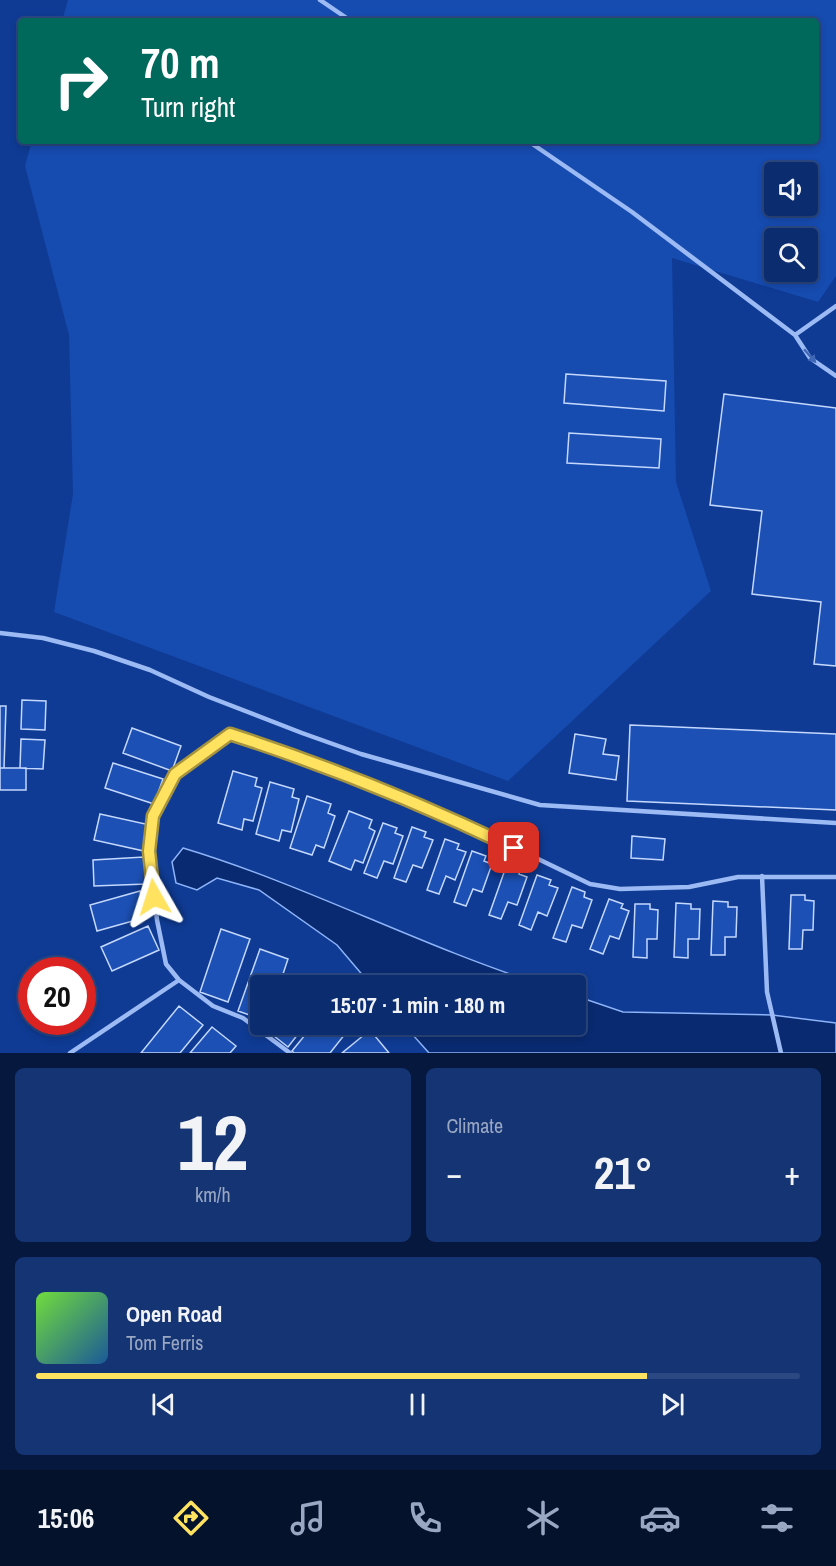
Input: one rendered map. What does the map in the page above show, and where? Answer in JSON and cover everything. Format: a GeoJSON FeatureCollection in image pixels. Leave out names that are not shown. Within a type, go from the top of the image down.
{"type":"FeatureCollection","features":[{"type":"Feature","properties":{"kind":"lane"},"geometry":{"type":"LineString","coordinates":[[320,0],[347,18]]}},
{"type":"Feature","properties":{"kind":"lane"},"geometry":{"type":"LineString","coordinates":[[532,144],[632,212],[795,335],[810,358],[836,376]]}},
{"type":"Feature","properties":{"kind":"lane"},"geometry":{"type":"LineString","coordinates":[[795,335],[836,306]]}},
{"type":"Feature","properties":{"kind":"lane"},"geometry":{"type":"LineString","coordinates":[[0,633],[43,638],[94,651],[150,670],[209,697],[312,737],[540,805],[836,823]]}},
{"type":"Feature","properties":{"kind":"lane"},"geometry":{"type":"LineString","coordinates":[[290,1053],[243,1018],[213,1006],[179,980],[166,964],[157,920],[149,851],[153,816],[175,774],[230,734],[285,752],[476,829],[590,884],[620,889],[689,887],[738,877],[836,876]]}},
{"type":"Feature","properties":{"kind":"lane"},"geometry":{"type":"LineString","coordinates":[[762,876],[764,969],[781,1053]]}},
{"type":"Feature","properties":{"kind":"lane"},"geometry":{"type":"LineString","coordinates":[[70,1053],[179,980]]}},
{"type":"Feature","properties":{"kind":"shaded area"},"geometry":{"type":"Polygon","coordinates":[[[68,0],[836,0],[836,276],[818,302],[672,258],[676,482],[711,591],[508,781],[54,612],[73,494],[69,335],[25,166],[31,144],[819,144],[819,18],[63,18],[68,0]]]}},
{"type":"Feature","properties":{"kind":"shaded area"},"geometry":{"type":"Polygon","coordinates":[[[183,848],[229,863],[514,975],[362,975],[337,945],[259,890],[217,878],[197,890],[176,883],[172,862],[183,848]]]}},
{"type":"Feature","properties":{"kind":"shaded area"},"geometry":{"type":"Polygon","coordinates":[[[586,999],[623,1012],[772,1015],[836,1023],[836,1053],[429,1053],[413,1035],[586,1035],[586,999]]]}},
{"type":"Feature","properties":{"kind":"building"},"geometry":{"type":"Polygon","coordinates":[[[566,374],[666,381],[664,411],[564,403],[566,374]]]}},
{"type":"Feature","properties":{"kind":"building"},"geometry":{"type":"Polygon","coordinates":[[[724,394],[836,408],[836,666],[814,664],[821,602],[752,594],[762,511],[710,505],[724,394]]]}},
{"type":"Feature","properties":{"kind":"building"},"geometry":{"type":"Polygon","coordinates":[[[569,433],[661,439],[659,468],[567,463],[569,433]]]}},
{"type":"Feature","properties":{"kind":"building"},"geometry":{"type":"Polygon","coordinates":[[[22,700],[46,701],[45,730],[21,729],[22,700]]]}},
{"type":"Feature","properties":{"kind":"building"},"geometry":{"type":"Polygon","coordinates":[[[0,706],[6,706],[4,768],[0,768],[0,706]]]}},
{"type":"Feature","properties":{"kind":"building"},"geometry":{"type":"Polygon","coordinates":[[[630,725],[836,734],[836,810],[627,801],[630,725]]]}},
{"type":"Feature","properties":{"kind":"building"},"geometry":{"type":"Polygon","coordinates":[[[132,728],[181,746],[172,771],[123,753],[132,728]]]}},
{"type":"Feature","properties":{"kind":"building"},"geometry":{"type":"Polygon","coordinates":[[[575,734],[606,739],[603,754],[619,756],[616,780],[569,773],[575,734]]]}},
{"type":"Feature","properties":{"kind":"building"},"geometry":{"type":"Polygon","coordinates":[[[21,739],[45,740],[43,769],[20,768],[21,739]]]}},
{"type":"Feature","properties":{"kind":"building"},"geometry":{"type":"Polygon","coordinates":[[[113,763],[163,779],[154,804],[105,788],[113,763]]]}},
{"type":"Feature","properties":{"kind":"building"},"geometry":{"type":"Polygon","coordinates":[[[0,768],[26,768],[26,790],[0,790],[0,768]]]}},
{"type":"Feature","properties":{"kind":"building"},"geometry":{"type":"Polygon","coordinates":[[[233,771],[257,778],[255,786],[262,788],[253,821],[244,819],[242,830],[218,823],[233,771]]]}},
{"type":"Feature","properties":{"kind":"building"},"geometry":{"type":"Polygon","coordinates":[[[270,782],[294,789],[292,797],[299,799],[291,832],[282,830],[279,841],[256,834],[270,782]]]}},
{"type":"Feature","properties":{"kind":"building"},"geometry":{"type":"Polygon","coordinates":[[[307,796],[331,804],[328,813],[335,816],[324,848],[316,845],[312,855],[290,848],[307,796]]]}},
{"type":"Feature","properties":{"kind":"building"},"geometry":{"type":"Polygon","coordinates":[[[349,811],[372,820],[369,828],[375,831],[363,863],[355,860],[351,870],[329,861],[349,811]]]}},
{"type":"Feature","properties":{"kind":"building"},"geometry":{"type":"Polygon","coordinates":[[[100,814],[150,825],[144,851],[94,840],[100,814]]]}},
{"type":"Feature","properties":{"kind":"building"},"geometry":{"type":"Polygon","coordinates":[[[383,823],[397,828],[395,833],[403,836],[393,864],[384,861],[377,878],[364,873],[383,823]]]}},
{"type":"Feature","properties":{"kind":"building"},"geometry":{"type":"Polygon","coordinates":[[[412,827],[426,832],[424,837],[433,840],[422,868],[413,865],[406,882],[394,878],[412,827]]]}},
{"type":"Feature","properties":{"kind":"building"},"geometry":{"type":"Polygon","coordinates":[[[632,836],[665,839],[663,860],[631,858],[632,836]]]}},
{"type":"Feature","properties":{"kind":"building"},"geometry":{"type":"Polygon","coordinates":[[[445,839],[459,844],[457,849],[466,852],[455,880],[446,876],[439,894],[427,890],[445,839]]]}},
{"type":"Feature","properties":{"kind":"building"},"geometry":{"type":"Polygon","coordinates":[[[472,851],[486,856],[484,861],[492,864],[482,892],[473,889],[466,906],[454,902],[472,851]]]}},
{"type":"Feature","properties":{"kind":"building"},"geometry":{"type":"Polygon","coordinates":[[[144,857],[146,884],[94,886],[93,860],[144,857]]]}},
{"type":"Feature","properties":{"kind":"building"},"geometry":{"type":"Polygon","coordinates":[[[507,864],[521,869],[519,874],[527,877],[517,905],[508,902],[501,919],[489,915],[507,864]]]}},
{"type":"Feature","properties":{"kind":"building"},"geometry":{"type":"Polygon","coordinates":[[[537,875],[551,880],[549,885],[558,888],[547,916],[538,912],[531,930],[519,925],[537,875]]]}},
{"type":"Feature","properties":{"kind":"building"},"geometry":{"type":"Polygon","coordinates":[[[572,887],[585,892],[584,897],[592,900],[582,928],[572,925],[566,942],[553,938],[572,887]]]}},
{"type":"Feature","properties":{"kind":"building"},"geometry":{"type":"Polygon","coordinates":[[[140,891],[147,917],[97,931],[90,905],[140,891]]]}},
{"type":"Feature","properties":{"kind":"building"},"geometry":{"type":"Polygon","coordinates":[[[791,895],[805,895],[805,900],[814,901],[813,930],[803,930],[802,949],[789,949],[791,895]]]}},
{"type":"Feature","properties":{"kind":"building"},"geometry":{"type":"Polygon","coordinates":[[[609,899],[623,904],[621,908],[629,911],[619,939],[610,936],[603,954],[590,949],[609,899]]]}},
{"type":"Feature","properties":{"kind":"building"},"geometry":{"type":"Polygon","coordinates":[[[713,901],[728,902],[728,907],[737,907],[736,937],[725,937],[725,955],[711,955],[713,901]]]}},
{"type":"Feature","properties":{"kind":"building"},"geometry":{"type":"Polygon","coordinates":[[[676,903],[691,904],[691,909],[700,909],[699,939],[688,939],[688,958],[674,957],[676,903]]]}},
{"type":"Feature","properties":{"kind":"building"},"geometry":{"type":"Polygon","coordinates":[[[635,904],[650,904],[650,909],[658,910],[657,939],[647,939],[647,958],[633,957],[635,904]]]}},
{"type":"Feature","properties":{"kind":"building"},"geometry":{"type":"Polygon","coordinates":[[[148,926],[159,950],[112,971],[101,947],[148,926]]]}},
{"type":"Feature","properties":{"kind":"building"},"geometry":{"type":"Polygon","coordinates":[[[221,929],[250,939],[228,1002],[200,992],[221,929]]]}},
{"type":"Feature","properties":{"kind":"building"},"geometry":{"type":"Polygon","coordinates":[[[260,949],[288,959],[283,975],[251,975],[260,949]]]}},
{"type":"Feature","properties":{"kind":"building"},"geometry":{"type":"Polygon","coordinates":[[[250,977],[250,1015],[238,1011],[250,977]]]}},
{"type":"Feature","properties":{"kind":"building"},"geometry":{"type":"Polygon","coordinates":[[[179,1006],[203,1025],[180,1053],[141,1053],[179,1006]]]}},
{"type":"Feature","properties":{"kind":"building"},"geometry":{"type":"Polygon","coordinates":[[[212,1027],[236,1046],[230,1053],[190,1053],[212,1027]]]}},
{"type":"Feature","properties":{"kind":"building"},"geometry":{"type":"Polygon","coordinates":[[[273,1035],[297,1035],[288,1047],[273,1035]]]}},
{"type":"Feature","properties":{"kind":"building"},"geometry":{"type":"Polygon","coordinates":[[[305,1035],[344,1035],[330,1053],[294,1053],[292,1051],[305,1035]]]}},
{"type":"Feature","properties":{"kind":"building"},"geometry":{"type":"Polygon","coordinates":[[[364,1035],[374,1035],[389,1053],[342,1053],[364,1035]]]}},
{"type":"Feature","properties":{"kind":"route"},"geometry":{"type":"LineString","coordinates":[[154,897],[149,851],[153,816],[175,774],[230,734],[285,752],[476,829],[514,848]]}}]}
